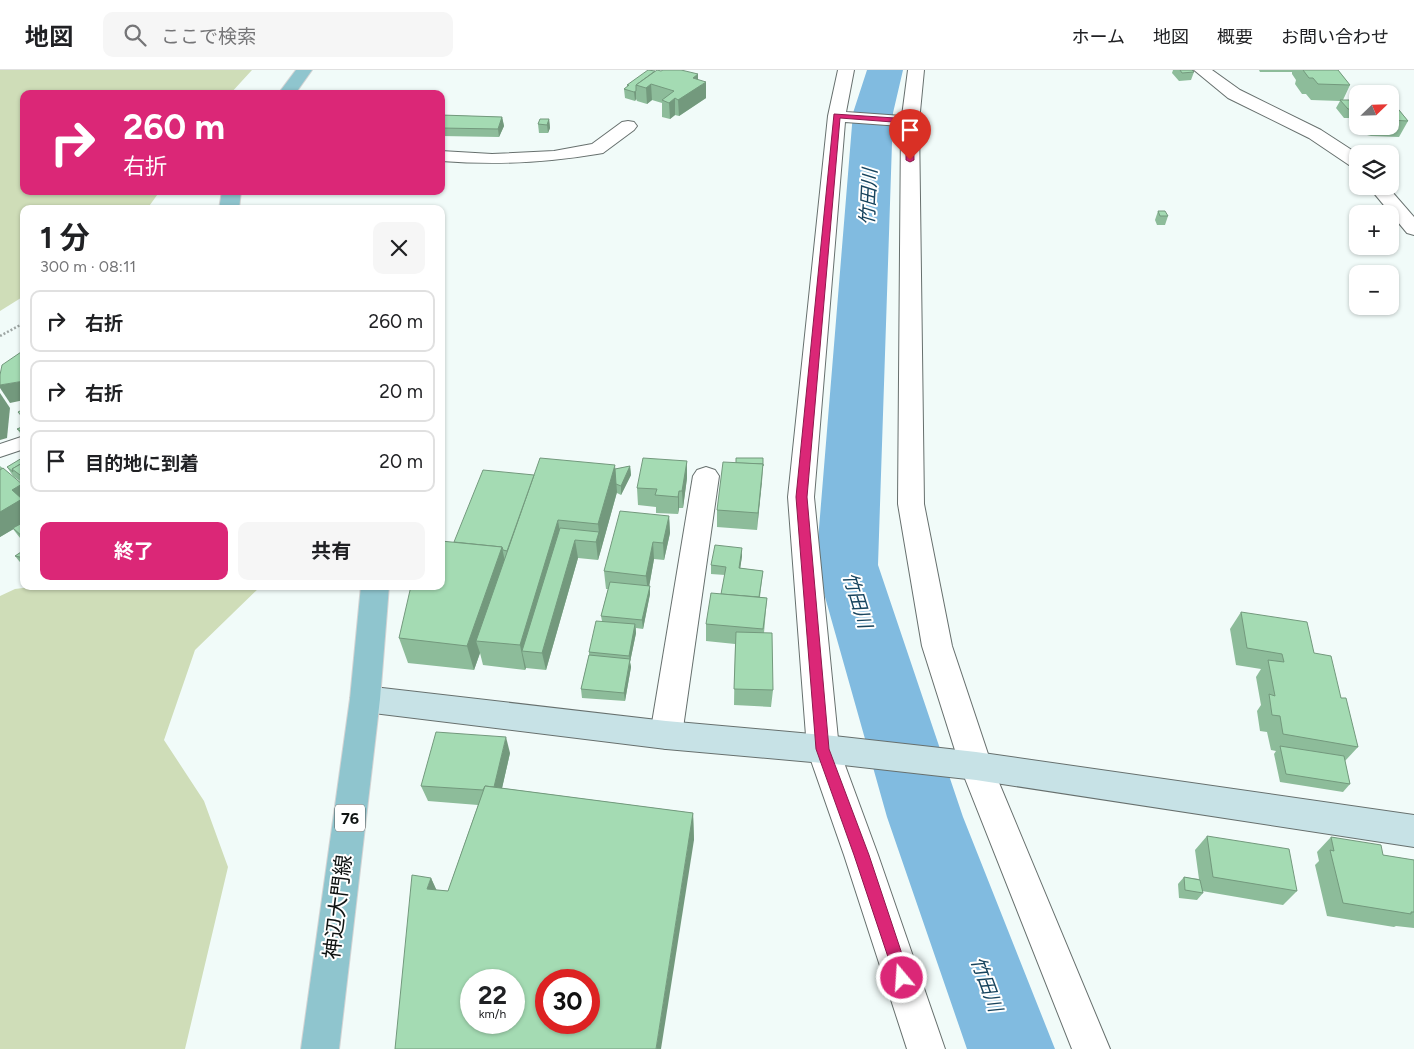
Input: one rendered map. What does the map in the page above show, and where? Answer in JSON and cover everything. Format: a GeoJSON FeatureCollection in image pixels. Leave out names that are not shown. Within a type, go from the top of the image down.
{"type":"FeatureCollection","features":[{"type":"Feature","properties":{"kind":"main road"},"geometry":{"type":"LineString","coordinates":[[289,90],[304,70]]}},
{"type":"Feature","properties":{"kind":"main road","name":"神辺大門線"},"geometry":{"type":"LineString","coordinates":[[320,1049],[365,699],[375,590]]}},
{"type":"Feature","properties":{"kind":"street"},"geometry":{"type":"LineString","coordinates":[[846,70],[801,497],[828,749],[926,1049]]}},
{"type":"Feature","properties":{"kind":"street"},"geometry":{"type":"LineString","coordinates":[[916,70],[907,121],[911,504],[937,646],[970,766],[1091,1049]]}},
{"type":"Feature","properties":{"kind":"street"},"geometry":{"type":"LineString","coordinates":[[1202,70],[1234,94],[1315,134],[1349,157]]}},
{"type":"Feature","properties":{"kind":"street"},"geometry":{"type":"LineString","coordinates":[[840,116],[907,121]]}},
{"type":"Feature","properties":{"kind":"street"},"geometry":{"type":"LineString","coordinates":[[445,156],[492,159],[554,156],[580,152],[597,149],[628,126]]}},
{"type":"Feature","properties":{"kind":"street"},"geometry":{"type":"LineString","coordinates":[[1385,195],[1414,229]]}},
{"type":"Feature","properties":{"kind":"street"},"geometry":{"type":"LineString","coordinates":[[666,735],[706,476]]}},
{"type":"Feature","properties":{"kind":"street"},"geometry":{"type":"LineString","coordinates":[[365,699],[666,735],[828,749],[970,766],[1414,831]]}},
{"type":"Feature","properties":{"kind":"lane"},"geometry":{"type":"LineString","coordinates":[[0,452],[20,444]]}},
{"type":"Feature","properties":{"kind":"path"},"geometry":{"type":"LineString","coordinates":[[0,336],[20,325]]}},
{"type":"Feature","properties":{"kind":"green space"},"geometry":{"type":"Polygon","coordinates":[[[0,70],[252,70],[234,90],[20,90],[20,195],[157,195],[150,205],[20,205],[20,298],[0,311],[0,70]]]}},
{"type":"Feature","properties":{"kind":"green space"},"geometry":{"type":"Polygon","coordinates":[[[15,589],[257,590],[195,650],[164,740],[204,801],[228,867],[185,1049],[0,1049],[0,596],[15,589]]]}},
{"type":"Feature","properties":{"kind":"building"},"geometry":{"type":"Polygon","coordinates":[[[648,70],[655,71],[636,85],[636,91],[624,89],[629,85],[627,85],[648,70]]]}},
{"type":"Feature","properties":{"kind":"building"},"geometry":{"type":"Polygon","coordinates":[[[657,70],[681,70],[698,74],[693,78],[706,82],[678,100],[675,98],[669,103],[662,100],[674,91],[651,84],[646,88],[636,85],[657,70]]]}},
{"type":"Feature","properties":{"kind":"building"},"geometry":{"type":"Polygon","coordinates":[[[1180,70],[1192,70],[1194,72],[1182,73],[1180,70]]]}},
{"type":"Feature","properties":{"kind":"building"},"geometry":{"type":"Polygon","coordinates":[[[1303,70],[1338,70],[1350,85],[1318,84],[1313,78],[1309,78],[1303,70]]]}},
{"type":"Feature","properties":{"kind":"building"},"geometry":{"type":"Polygon","coordinates":[[[1340,100],[1349,100],[1348,109],[1340,100]]]}},
{"type":"Feature","properties":{"kind":"building"},"geometry":{"type":"Polygon","coordinates":[[[1399,110],[1408,121],[1399,120],[1399,110]]]}},
{"type":"Feature","properties":{"kind":"building"},"geometry":{"type":"Polygon","coordinates":[[[445,115],[502,117],[498,129],[445,128],[445,115]]]}},
{"type":"Feature","properties":{"kind":"building"},"geometry":{"type":"Polygon","coordinates":[[[540,119],[549,119],[547,125],[538,124],[540,119]]]}},
{"type":"Feature","properties":{"kind":"building"},"geometry":{"type":"Polygon","coordinates":[[[1158,211],[1165,211],[1168,216],[1160,216],[1158,211]]]}},
{"type":"Feature","properties":{"kind":"building"},"geometry":{"type":"Polygon","coordinates":[[[20,353],[20,382],[0,385],[2,365],[20,353]]]}},
{"type":"Feature","properties":{"kind":"building"},"geometry":{"type":"Polygon","coordinates":[[[540,458],[615,465],[598,524],[558,520],[520,645],[476,641],[540,458]]]}},
{"type":"Feature","properties":{"kind":"building"},"geometry":{"type":"Polygon","coordinates":[[[643,458],[687,461],[682,491],[679,491],[678,497],[655,495],[657,489],[637,488],[643,458]]]}},
{"type":"Feature","properties":{"kind":"building"},"geometry":{"type":"Polygon","coordinates":[[[736,458],[763,458],[763,464],[736,463],[736,458]]]}},
{"type":"Feature","properties":{"kind":"building"},"geometry":{"type":"Polygon","coordinates":[[[20,459],[20,464],[12,469],[13,472],[7,467],[20,459]]]}},
{"type":"Feature","properties":{"kind":"building"},"geometry":{"type":"Polygon","coordinates":[[[723,462],[763,464],[758,513],[717,510],[723,462]]]}},
{"type":"Feature","properties":{"kind":"building"},"geometry":{"type":"Polygon","coordinates":[[[20,464],[20,475],[12,469],[20,464]]]}},
{"type":"Feature","properties":{"kind":"building"},"geometry":{"type":"Polygon","coordinates":[[[630,466],[621,486],[616,484],[615,469],[630,466]]]}},
{"type":"Feature","properties":{"kind":"building"},"geometry":{"type":"Polygon","coordinates":[[[3,468],[20,482],[20,485],[12,490],[20,497],[20,500],[0,512],[0,470],[3,468]]]}},
{"type":"Feature","properties":{"kind":"building"},"geometry":{"type":"Polygon","coordinates":[[[483,470],[534,475],[507,551],[503,550],[502,547],[454,542],[483,470]]]}},
{"type":"Feature","properties":{"kind":"building"},"geometry":{"type":"Polygon","coordinates":[[[620,511],[669,516],[663,543],[653,542],[646,576],[604,571],[620,511]]]}},
{"type":"Feature","properties":{"kind":"building"},"geometry":{"type":"Polygon","coordinates":[[[20,524],[20,534],[13,528],[20,524]]]}},
{"type":"Feature","properties":{"kind":"building"},"geometry":{"type":"Polygon","coordinates":[[[560,528],[599,532],[596,542],[575,540],[542,653],[522,651],[560,528]]]}},
{"type":"Feature","properties":{"kind":"building"},"geometry":{"type":"Polygon","coordinates":[[[445,541],[502,547],[467,646],[399,638],[410,590],[445,590],[445,541]]]}},
{"type":"Feature","properties":{"kind":"building"},"geometry":{"type":"Polygon","coordinates":[[[715,545],[742,548],[739,568],[763,571],[759,597],[721,594],[726,567],[711,565],[715,545]]]}},
{"type":"Feature","properties":{"kind":"building"},"geometry":{"type":"Polygon","coordinates":[[[610,582],[650,586],[642,620],[601,616],[610,582]]]}},
{"type":"Feature","properties":{"kind":"building"},"geometry":{"type":"Polygon","coordinates":[[[711,593],[767,598],[763,629],[706,624],[711,593]]]}},
{"type":"Feature","properties":{"kind":"building"},"geometry":{"type":"Polygon","coordinates":[[[1241,612],[1307,622],[1314,653],[1331,656],[1341,698],[1346,698],[1358,747],[1283,734],[1280,716],[1272,715],[1269,694],[1275,696],[1268,660],[1284,662],[1282,654],[1247,648],[1241,612]]]}},
{"type":"Feature","properties":{"kind":"building"},"geometry":{"type":"Polygon","coordinates":[[[596,621],[635,624],[629,656],[589,652],[596,621]]]}},
{"type":"Feature","properties":{"kind":"building"},"geometry":{"type":"Polygon","coordinates":[[[736,632],[772,633],[773,690],[734,689],[736,632]]]}},
{"type":"Feature","properties":{"kind":"building"},"geometry":{"type":"Polygon","coordinates":[[[589,655],[630,659],[624,693],[581,689],[589,655]]]}},
{"type":"Feature","properties":{"kind":"building"},"geometry":{"type":"Polygon","coordinates":[[[436,732],[506,737],[494,787],[485,786],[483,790],[421,786],[436,732]]]}},
{"type":"Feature","properties":{"kind":"building"},"geometry":{"type":"Polygon","coordinates":[[[1280,746],[1344,756],[1350,784],[1286,774],[1280,746]]]}},
{"type":"Feature","properties":{"kind":"building"},"geometry":{"type":"Polygon","coordinates":[[[485,786],[693,813],[656,1049],[395,1049],[412,875],[431,878],[427,889],[448,891],[485,786]]]}},
{"type":"Feature","properties":{"kind":"building"},"geometry":{"type":"Polygon","coordinates":[[[1207,836],[1289,849],[1297,891],[1213,877],[1207,836]]]}},
{"type":"Feature","properties":{"kind":"building"},"geometry":{"type":"Polygon","coordinates":[[[1331,837],[1381,845],[1383,855],[1414,860],[1414,912],[1411,912],[1411,914],[1343,903],[1330,850],[1334,851],[1331,837]]]}},
{"type":"Feature","properties":{"kind":"building"},"geometry":{"type":"Polygon","coordinates":[[[1184,877],[1200,880],[1203,893],[1185,890],[1184,877]]]}},
{"type":"Feature","properties":{"kind":"waterway","name":"竹田川"},"geometry":{"type":"LineString","coordinates":[[885,70],[873,113],[847,565],[925,817],[1011,1049]]}},
{"type":"Feature","properties":{"kind":"route"},"geometry":{"type":"LineString","coordinates":[[902,978],[862,855],[823,749],[801,497],[837,116],[910,122],[910,160]]}}]}
